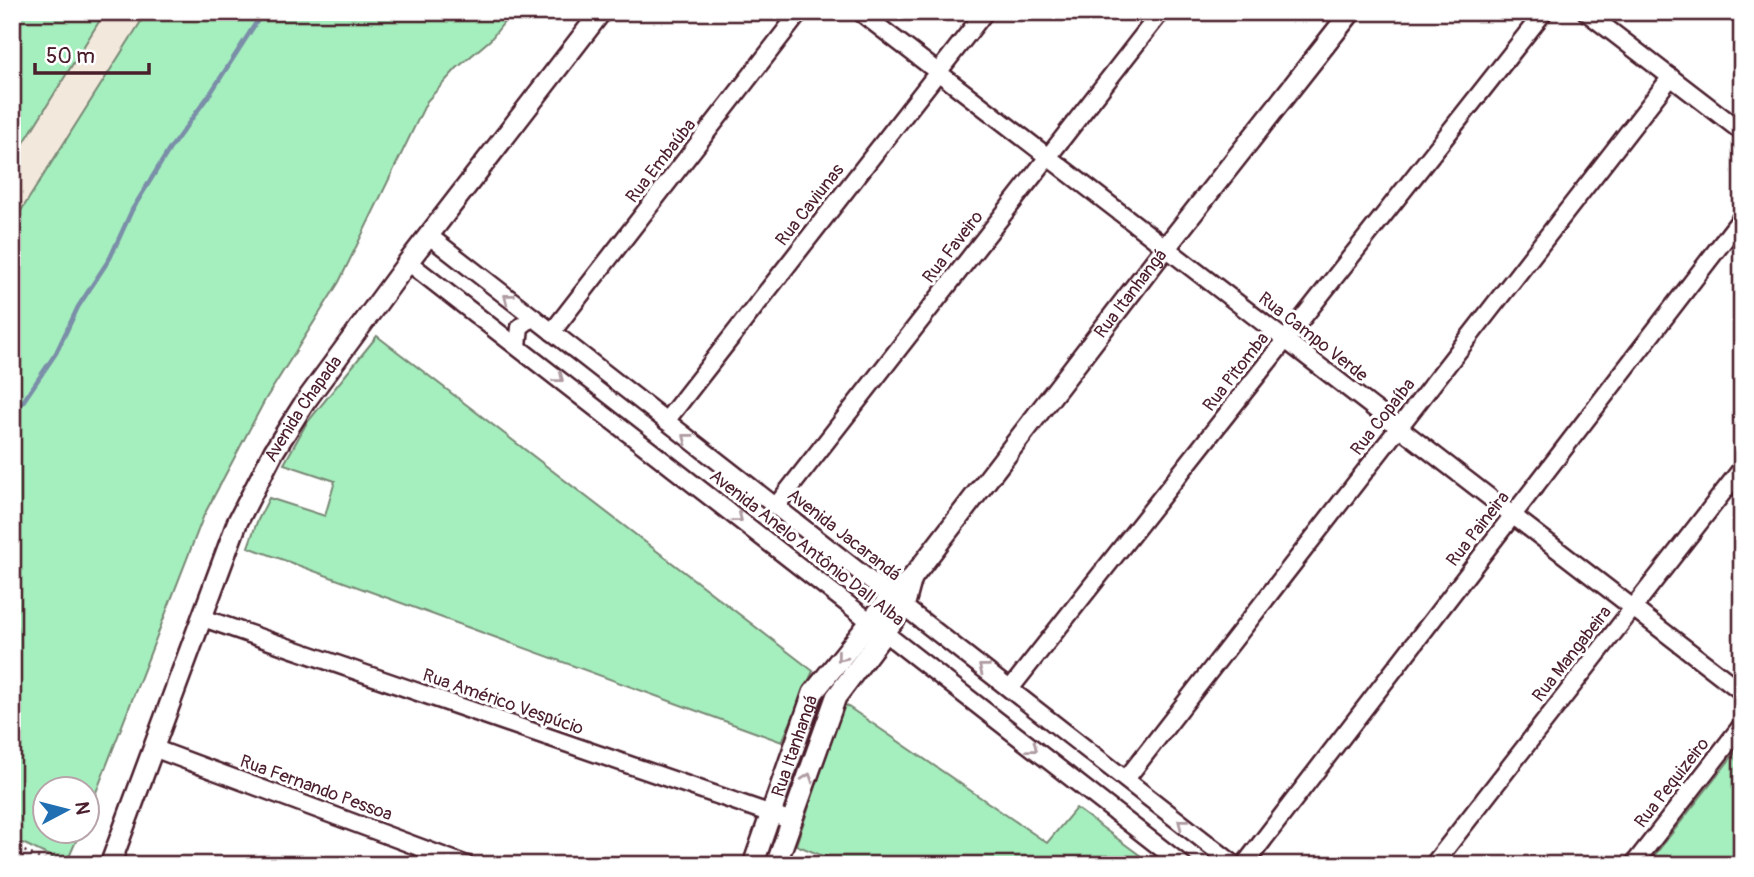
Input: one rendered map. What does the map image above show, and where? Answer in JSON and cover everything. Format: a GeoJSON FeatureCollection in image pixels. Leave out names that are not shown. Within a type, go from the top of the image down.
{"type":"FeatureCollection","features":[{"type":"Feature","properties":{"kind":"street","name":"Avenida Chapada"},"geometry":{"type":"LineString","coordinates":[[110,865],[237,523],[274,451],[305,402],[428,235],[601,12]]}},
{"type":"Feature","properties":{"kind":"street","name":"Rua Embaúba"},"geometry":{"type":"LineString","coordinates":[[552,332],[800,12]]}},
{"type":"Feature","properties":{"kind":"street","name":"Rua Campo Verde"},"geometry":{"type":"LineString","coordinates":[[860,12],[1742,692]]}},
{"type":"Feature","properties":{"kind":"street","name":"Rua Caviunas"},"geometry":{"type":"LineString","coordinates":[[666,421],[985,12]]}},
{"type":"Feature","properties":{"kind":"street","name":"Rua Faveiro"},"geometry":{"type":"LineString","coordinates":[[776,506],[1161,12]]}},
{"type":"Feature","properties":{"kind":"street","name":"Rua Itanhangá"},"geometry":{"type":"LineString","coordinates":[[752,865],[813,693],[877,627],[1166,248],[1351,12]]}},
{"type":"Feature","properties":{"kind":"street","name":"Rua Pitomba"},"geometry":{"type":"LineString","coordinates":[[1010,689],[1544,12]]}},
{"type":"Feature","properties":{"kind":"street"},"geometry":{"type":"LineString","coordinates":[[1587,12],[1742,132]]}},
{"type":"Feature","properties":{"kind":"street","name":"Rua Copaíba"},"geometry":{"type":"LineString","coordinates":[[1126,779],[1671,77]]}},
{"type":"Feature","properties":{"kind":"street","name":"Rua Paineira"},"geometry":{"type":"LineString","coordinates":[[1244,865],[1742,217]]}},
{"type":"Feature","properties":{"kind":"street","name":"Avenida Jacarandá"},"geometry":{"type":"LineString","coordinates":[[428,235],[1235,865]]}},
{"type":"Feature","properties":{"kind":"street","name":"Avenida Anelo Antônio Dall Alba"},"geometry":{"type":"LineString","coordinates":[[408,262],[1183,865]]}},
{"type":"Feature","properties":{"kind":"street"},"geometry":{"type":"LineString","coordinates":[[517,346],[520,327],[533,317]]}},
{"type":"Feature","properties":{"kind":"street","name":"Rua Mangabeira"},"geometry":{"type":"LineString","coordinates":[[1433,865],[1632,608],[1736,486],[1742,468]]}},
{"type":"Feature","properties":{"kind":"street","name":"Rua Américo Vespúcio"},"geometry":{"type":"LineString","coordinates":[[203,618],[792,821]]}},
{"type":"Feature","properties":{"kind":"street","name":"Rua Itanhangá"},"geometry":{"type":"LineString","coordinates":[[775,865],[836,697],[877,627]]}},
{"type":"Feature","properties":{"kind":"street","name":"Rua Pequizeiro"},"geometry":{"type":"LineString","coordinates":[[1633,865],[1742,725]]}},
{"type":"Feature","properties":{"kind":"street","name":"Rua Fernando Pessoa"},"geometry":{"type":"LineString","coordinates":[[153,748],[467,865]]}},
{"type":"Feature","properties":{"kind":"path"},"geometry":{"type":"LineString","coordinates":[[12,845],[53,865]]}},
{"type":"Feature","properties":{"kind":"shaded area"},"geometry":{"type":"Polygon","coordinates":[[[12,12],[147,12],[12,225],[12,12]]]}},
{"type":"Feature","properties":{"kind":"green space"},"geometry":{"type":"Polygon","coordinates":[[[12,12],[105,12],[12,162],[12,12]]]}},
{"type":"Feature","properties":{"kind":"green space"},"geometry":{"type":"Polygon","coordinates":[[[147,12],[512,12],[490,40],[457,68],[427,101],[339,282],[265,400],[204,515],[102,777],[32,776],[32,846],[74,846],[66,864],[12,838],[12,225],[147,12]]]}},
{"type":"Feature","properties":{"kind":"green space"},"geometry":{"type":"Polygon","coordinates":[[[377,336],[813,671],[782,742],[248,547],[269,498],[325,516],[335,481],[284,464],[306,424],[377,336]]]}},
{"type":"Feature","properties":{"kind":"green space"},"geometry":{"type":"Polygon","coordinates":[[[844,704],[1047,843],[1076,808],[1153,865],[845,865],[796,845],[844,704]]]}},
{"type":"Feature","properties":{"kind":"green space"},"geometry":{"type":"Polygon","coordinates":[[[1742,744],[1742,865],[1647,865],[1742,744]]]}},
{"type":"Feature","properties":{"kind":"waterway"},"geometry":{"type":"LineString","coordinates":[[12,418],[56,353],[78,307],[110,258],[132,210],[169,150],[212,91],[263,12]]}}]}
